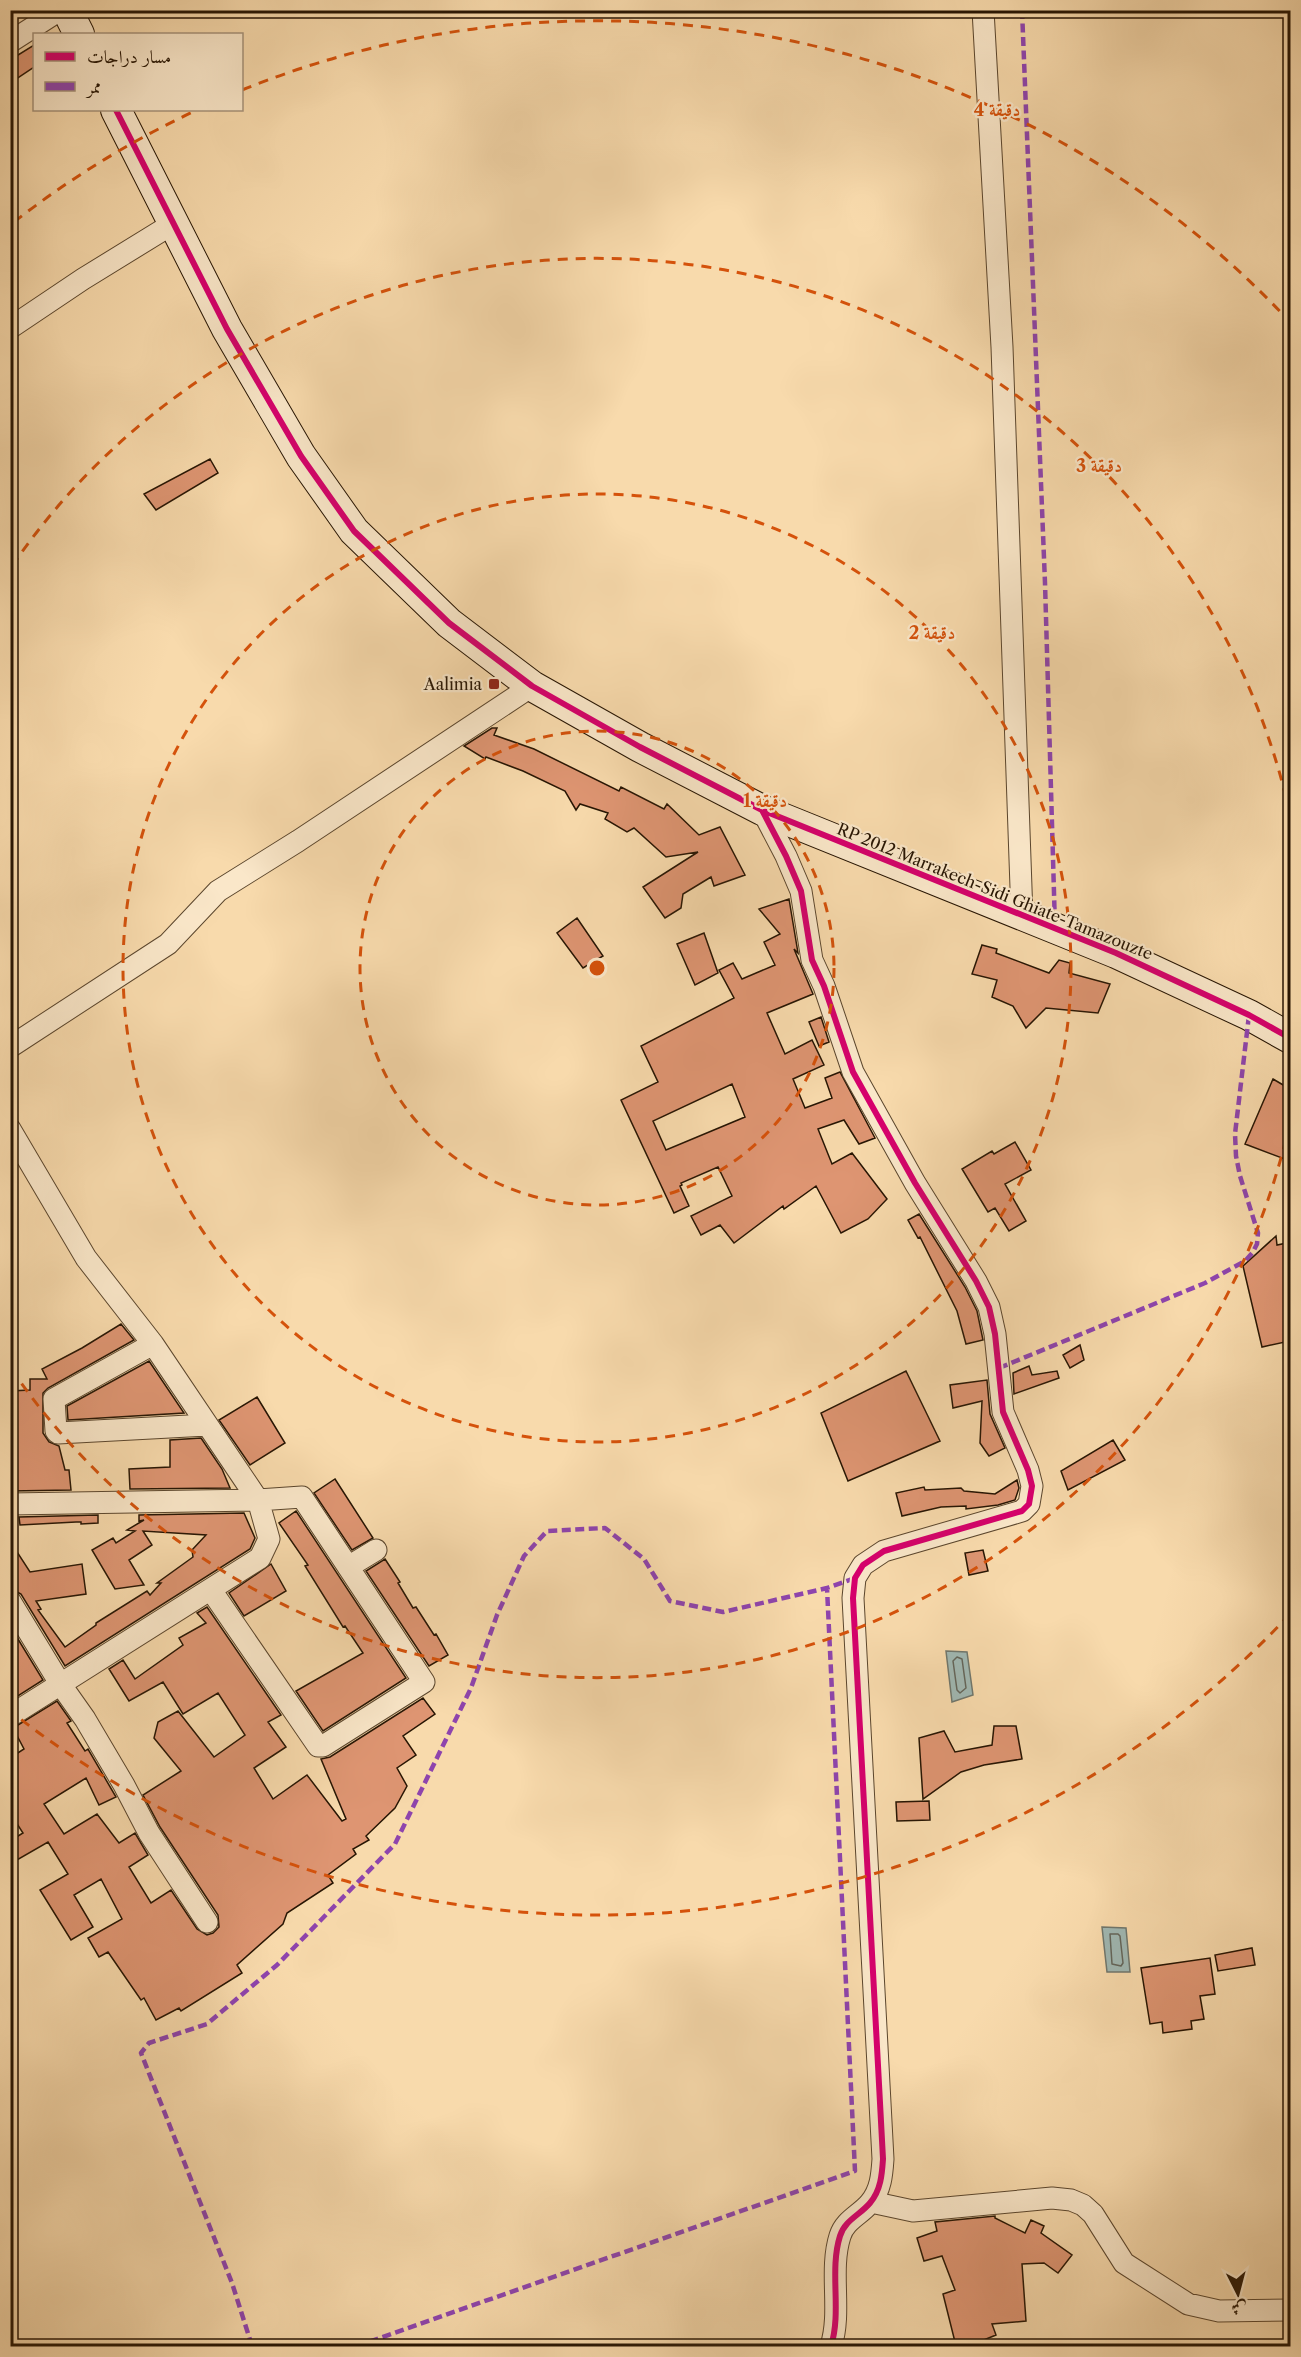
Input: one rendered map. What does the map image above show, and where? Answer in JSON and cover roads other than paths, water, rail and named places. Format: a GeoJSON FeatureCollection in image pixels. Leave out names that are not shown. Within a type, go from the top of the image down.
{"type":"FeatureCollection","features":[{"type":"Feature","properties":{"kind":"street"},"geometry":{"type":"LineString","coordinates":[[10,42],[60,10]]}},
{"type":"Feature","properties":{"kind":"street"},"geometry":{"type":"LineString","coordinates":[[67,10],[78,33]]}},
{"type":"Feature","properties":{"kind":"street"},"geometry":{"type":"LineString","coordinates":[[983,10],[1002,347],[1022,916]]}},
{"type":"Feature","properties":{"kind":"street","name":"RP 2012 Marrakech-Sidi Ghiate-Tamazouzte"},"geometry":{"type":"LineString","coordinates":[[117,111],[227,329],[301,456],[354,531],[449,623],[532,686],[640,747],[762,810],[1116,953],[1249,1015],[1290,1038]]}},
{"type":"Feature","properties":{"kind":"street"},"geometry":{"type":"LineString","coordinates":[[10,328],[93,272],[174,223]]}},
{"type":"Feature","properties":{"kind":"street"},"geometry":{"type":"LineString","coordinates":[[10,1047],[168,944],[218,891],[532,686]]}},
{"type":"Feature","properties":{"kind":"street"},"geometry":{"type":"LineString","coordinates":[[762,810],[801,891],[812,960],[824,986],[854,1072],[915,1183],[976,1281],[989,1307],[995,1334],[1003,1412],[1028,1470],[1032,1486],[1029,1504],[1022,1511],[884,1551],[863,1565],[855,1578],[853,1598],[884,2159],[882,2177],[871,2202],[848,2222],[840,2234],[837,2251],[836,2307],[831,2346]]}},
{"type":"Feature","properties":{"kind":"street"},"geometry":{"type":"LineString","coordinates":[[10,1129],[86,1258],[153,1344],[258,1500],[269,1539],[260,1558],[250,1562],[212,1590],[10,1716]]}},
{"type":"Feature","properties":{"kind":"street"},"geometry":{"type":"LineString","coordinates":[[153,1344],[54,1399],[57,1412],[56,1431],[58,1433],[207,1425]]}},
{"type":"Feature","properties":{"kind":"street"},"geometry":{"type":"LineString","coordinates":[[10,1504],[258,1500],[302,1497],[326,1546],[348,1567],[424,1682],[323,1746],[318,1746],[309,1736],[212,1590]]}},
{"type":"Feature","properties":{"kind":"street"},"geometry":{"type":"LineString","coordinates":[[348,1567],[376,1551]]}},
{"type":"Feature","properties":{"kind":"street"},"geometry":{"type":"LineString","coordinates":[[11,1602],[61,1685],[85,1719],[149,1833],[207,1922]]}},
{"type":"Feature","properties":{"kind":"street"},"geometry":{"type":"LineString","coordinates":[[871,2202],[913,2211],[1052,2198],[1071,2200],[1083,2205],[1093,2214],[1124,2263],[1188,2304],[1219,2311],[1290,2310]]}},
{"type":"Feature","properties":{"kind":"water"},"geometry":{"type":"Polygon","coordinates":[[[946,1651],[967,1652],[973,1695],[952,1702],[946,1651]]]}},
{"type":"Feature","properties":{"kind":"water"},"geometry":{"type":"Polygon","coordinates":[[[1102,1927],[1126,1928],[1130,1972],[1107,1972],[1102,1927]]]}},
{"type":"Feature","properties":{"kind":"place","name":"Aalimia"},"geometry":{"type":"Point","coordinates":[494,684]}}]}
